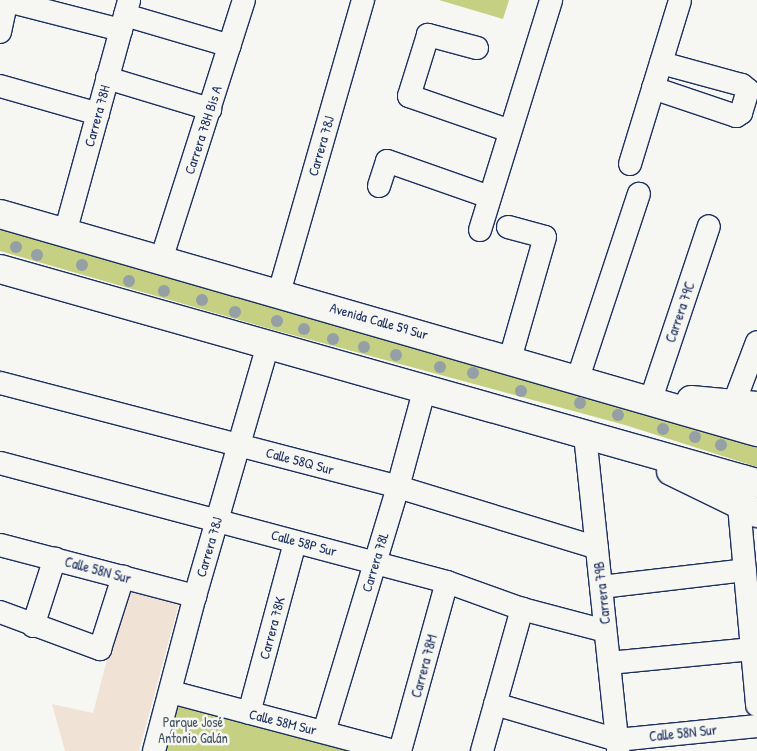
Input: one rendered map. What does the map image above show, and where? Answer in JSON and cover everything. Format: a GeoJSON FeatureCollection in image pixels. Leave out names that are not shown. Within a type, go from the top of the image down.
{"type":"FeatureCollection","features":[{"type":"Feature","properties":{"kind":"main road","name":"Avenida Calle 59 Sur"},"geometry":{"type":"LineString","coordinates":[[0,214],[651,399],[757,432]]}},
{"type":"Feature","properties":{"kind":"main road"},"geometry":{"type":"LineString","coordinates":[[0,269],[424,391],[757,483]]}},
{"type":"Feature","properties":{"kind":"main road"},"geometry":{"type":"LineString","coordinates":[[651,399],[746,404]]}},
{"type":"Feature","properties":{"kind":"main road"},"geometry":{"type":"LineString","coordinates":[[626,446],[748,509]]}},
{"type":"Feature","properties":{"kind":"street"},"geometry":{"type":"LineString","coordinates":[[0,32],[6,0],[125,15],[230,46]]}},
{"type":"Feature","properties":{"kind":"street","name":"Carrera 78H Bis A"},"geometry":{"type":"LineString","coordinates":[[161,260],[244,0]]}},
{"type":"Feature","properties":{"kind":"street","name":"Carrera 78J"},"geometry":{"type":"LineString","coordinates":[[279,293],[363,0]]}},
{"type":"Feature","properties":{"kind":"street"},"geometry":{"type":"LineString","coordinates":[[480,230],[551,0]]}},
{"type":"Feature","properties":{"kind":"street"},"geometry":{"type":"LineString","coordinates":[[630,164],[680,0]]}},
{"type":"Feature","properties":{"kind":"street","name":"Carrera 78H"},"geometry":{"type":"LineString","coordinates":[[65,233],[125,15]]}},
{"type":"Feature","properties":{"kind":"street"},"geometry":{"type":"LineString","coordinates":[[477,48],[428,35],[409,96],[510,131]]}},
{"type":"Feature","properties":{"kind":"street"},"geometry":{"type":"LineString","coordinates":[[653,88],[736,116],[741,113],[748,90],[742,85],[661,63]]}},
{"type":"Feature","properties":{"kind":"street"},"geometry":{"type":"LineString","coordinates":[[108,78],[210,109]]}},
{"type":"Feature","properties":{"kind":"street"},"geometry":{"type":"LineString","coordinates":[[0,86],[98,114]]}},
{"type":"Feature","properties":{"kind":"street"},"geometry":{"type":"LineString","coordinates":[[379,186],[387,161],[490,197]]}},
{"type":"Feature","properties":{"kind":"street"},"geometry":{"type":"LineString","coordinates":[[578,378],[639,194]]}},
{"type":"Feature","properties":{"kind":"street","name":"Carrera 79C"},"geometry":{"type":"LineString","coordinates":[[651,399],[709,226]]}},
{"type":"Feature","properties":{"kind":"street"},"geometry":{"type":"LineString","coordinates":[[508,227],[545,237],[510,359]]}},
{"type":"Feature","properties":{"kind":"street"},"geometry":{"type":"LineString","coordinates":[[746,404],[757,342]]}},
{"type":"Feature","properties":{"kind":"street","name":"Carrera 78J"},"geometry":{"type":"LineString","coordinates":[[154,751],[195,596],[268,345]]}},
{"type":"Feature","properties":{"kind":"street","name":"Calle 58Q Sur"},"geometry":{"type":"LineString","coordinates":[[0,383],[398,487],[597,548]]}},
{"type":"Feature","properties":{"kind":"street","name":"Carrera 78L"},"geometry":{"type":"LineString","coordinates":[[324,732],[398,487],[424,391]]}},
{"type":"Feature","properties":{"kind":"street","name":"Carrera 79B"},"geometry":{"type":"LineString","coordinates":[[585,435],[617,745]]}},
{"type":"Feature","properties":{"kind":"street","name":"Calle 58P Sur"},"geometry":{"type":"LineString","coordinates":[[0,463],[217,519],[295,542],[447,582],[522,609],[605,631]]}},
{"type":"Feature","properties":{"kind":"street"},"geometry":{"type":"LineString","coordinates":[[748,509],[745,570],[757,705]]}},
{"type":"Feature","properties":{"kind":"street","name":"Carrera 78K"},"geometry":{"type":"LineString","coordinates":[[249,713],[295,542]]}},
{"type":"Feature","properties":{"kind":"street","name":"Calle 58N Sur"},"geometry":{"type":"LineString","coordinates":[[0,545],[195,596]]}},
{"type":"Feature","properties":{"kind":"street"},"geometry":{"type":"LineString","coordinates":[[33,626],[54,558]]}},
{"type":"Feature","properties":{"kind":"street"},"geometry":{"type":"LineString","coordinates":[[601,587],[745,570]]}},
{"type":"Feature","properties":{"kind":"street"},"geometry":{"type":"LineString","coordinates":[[0,612],[33,626],[100,649],[123,577]]}},
{"type":"Feature","properties":{"kind":"street","name":"Carrera 78M"},"geometry":{"type":"LineString","coordinates":[[400,751],[447,582]]}},
{"type":"Feature","properties":{"kind":"street"},"geometry":{"type":"LineString","coordinates":[[482,751],[522,609]]}},
{"type":"Feature","properties":{"kind":"street"},"geometry":{"type":"LineString","coordinates":[[609,663],[752,649]]}},
{"type":"Feature","properties":{"kind":"street","name":"Calle 58M Sur"},"geometry":{"type":"LineString","coordinates":[[171,692],[395,751]]}},
{"type":"Feature","properties":{"kind":"street","name":"Calle 58N Sur"},"geometry":{"type":"LineString","coordinates":[[495,704],[617,745],[757,726]]}},
{"type":"Feature","properties":{"kind":"shaded area"},"geometry":{"type":"Polygon","coordinates":[[[126,588],[179,603],[139,751],[65,751],[52,704],[93,713],[126,588]]]}},
{"type":"Feature","properties":{"kind":"green space"},"geometry":{"type":"Polygon","coordinates":[[[439,0],[509,0],[503,19],[439,0]]]}},
{"type":"Feature","properties":{"kind":"green space"},"geometry":{"type":"Polygon","coordinates":[[[0,228],[757,445],[757,467],[625,425],[267,328],[0,251],[0,228]]]}},
{"type":"Feature","properties":{"kind":"green space","name":"Parque José Antonio Galán"},"geometry":{"type":"Polygon","coordinates":[[[179,704],[350,751],[165,751],[179,704]]]}}]}
